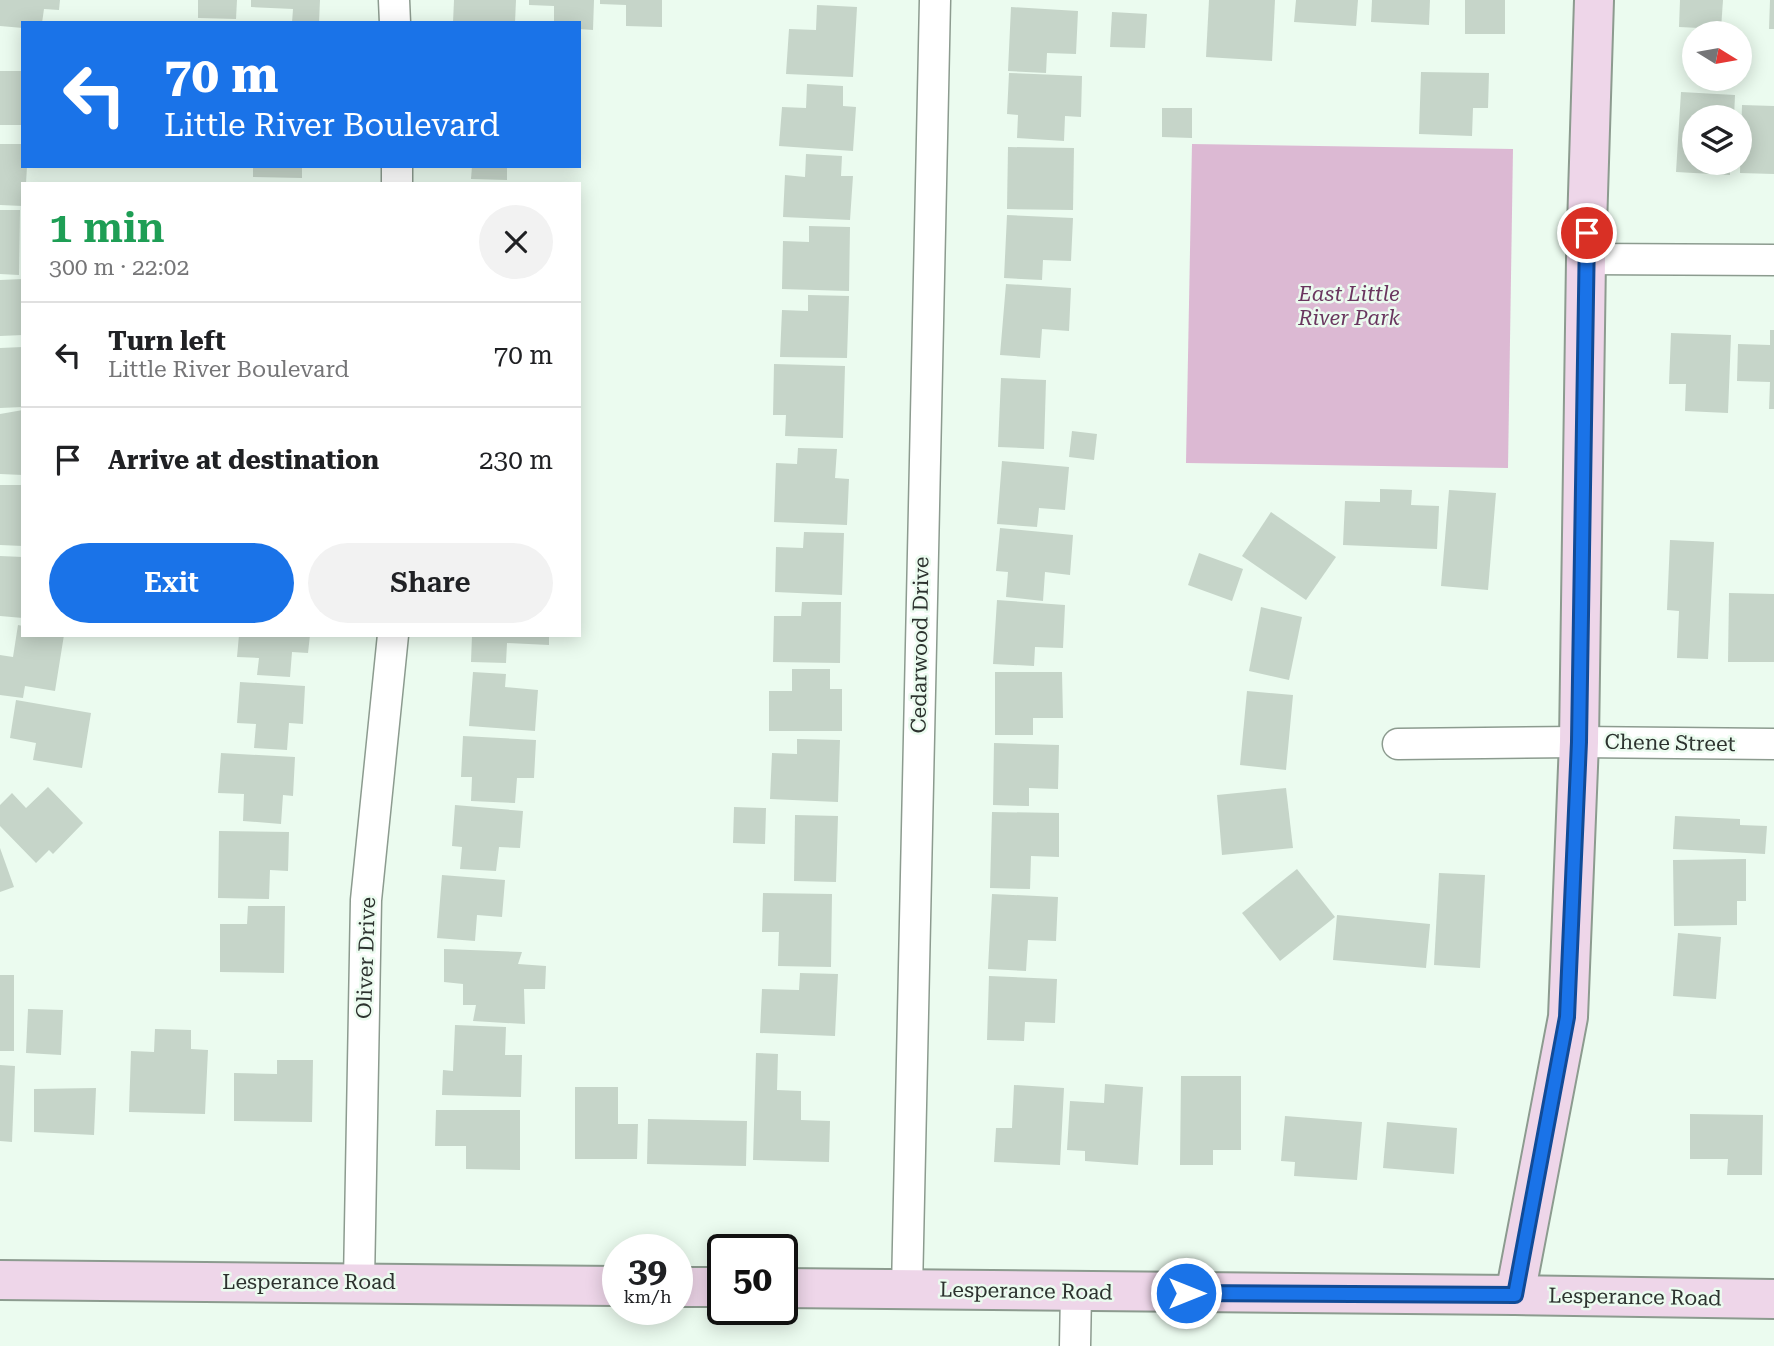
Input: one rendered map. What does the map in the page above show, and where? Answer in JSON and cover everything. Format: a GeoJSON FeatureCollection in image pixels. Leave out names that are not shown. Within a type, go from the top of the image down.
{"type":"FeatureCollection","features":[{"type":"Feature","properties":{"kind":"main road"},"geometry":{"type":"LineString","coordinates":[[1515,1295],[1567,1017],[1579,742],[1586,259],[1594,0]]}},
{"type":"Feature","properties":{"kind":"main road","name":"Lesperance Road"},"geometry":{"type":"LineString","coordinates":[[0,1280],[602,1286]]}},
{"type":"Feature","properties":{"kind":"main road","name":"Lesperance Road"},"geometry":{"type":"LineString","coordinates":[[798,1288],[1774,1299]]}},
{"type":"Feature","properties":{"kind":"street"},"geometry":{"type":"LineString","coordinates":[[394,0],[394,21]]}},
{"type":"Feature","properties":{"kind":"street","name":"Cedarwood Drive"},"geometry":{"type":"LineString","coordinates":[[906,1290],[935,0]]}},
{"type":"Feature","properties":{"kind":"street"},"geometry":{"type":"LineString","coordinates":[[1586,259],[1774,260]]}},
{"type":"Feature","properties":{"kind":"street","name":"Oliver Drive"},"geometry":{"type":"LineString","coordinates":[[359,1282],[366,900],[393,637]]}},
{"type":"Feature","properties":{"kind":"street","name":"Chene Street"},"geometry":{"type":"LineString","coordinates":[[1398,744],[1774,744]]}},
{"type":"Feature","properties":{"kind":"street"},"geometry":{"type":"LineString","coordinates":[[1076,1292],[1076,1346]]}},
{"type":"Feature","properties":{"kind":"green space","name":"East Little River Park"},"geometry":{"type":"Polygon","coordinates":[[[1192,144],[1513,149],[1508,468],[1186,463],[1192,144]]]}},
{"type":"Feature","properties":{"kind":"building"},"geometry":{"type":"Polygon","coordinates":[[[0,0],[60,0],[59,10],[44,9],[42,21],[21,21],[21,28],[0,26],[0,0]]]}},
{"type":"Feature","properties":{"kind":"building"},"geometry":{"type":"Polygon","coordinates":[[[198,0],[237,0],[236,19],[198,18],[198,0]]]}},
{"type":"Feature","properties":{"kind":"building"},"geometry":{"type":"Polygon","coordinates":[[[251,0],[320,0],[319,21],[292,21],[293,9],[251,7],[251,0]]]}},
{"type":"Feature","properties":{"kind":"building"},"geometry":{"type":"Polygon","coordinates":[[[454,0],[516,0],[515,21],[453,21],[454,0]]]}},
{"type":"Feature","properties":{"kind":"building"},"geometry":{"type":"Polygon","coordinates":[[[529,0],[594,0],[593,30],[581,29],[581,21],[554,21],[554,6],[529,5],[529,0]]]}},
{"type":"Feature","properties":{"kind":"building"},"geometry":{"type":"Polygon","coordinates":[[[600,0],[662,0],[662,27],[626,26],[626,5],[600,4],[600,0]]]}},
{"type":"Feature","properties":{"kind":"building"},"geometry":{"type":"Polygon","coordinates":[[[1209,0],[1275,0],[1272,61],[1206,57],[1209,0]]]}},
{"type":"Feature","properties":{"kind":"building"},"geometry":{"type":"Polygon","coordinates":[[[1296,0],[1358,0],[1356,26],[1294,22],[1296,0]]]}},
{"type":"Feature","properties":{"kind":"building"},"geometry":{"type":"Polygon","coordinates":[[[1372,0],[1430,0],[1429,25],[1371,22],[1372,0]]]}},
{"type":"Feature","properties":{"kind":"building"},"geometry":{"type":"Polygon","coordinates":[[[1465,0],[1505,0],[1505,34],[1465,34],[1465,0]]]}},
{"type":"Feature","properties":{"kind":"building"},"geometry":{"type":"Polygon","coordinates":[[[1680,0],[1723,0],[1722,21],[1682,21],[1682,27],[1679,27],[1680,0]]]}},
{"type":"Feature","properties":{"kind":"building"},"geometry":{"type":"Polygon","coordinates":[[[1770,0],[1774,0],[1774,29],[1769,29],[1770,0]]]}},
{"type":"Feature","properties":{"kind":"building"},"geometry":{"type":"Polygon","coordinates":[[[817,5],[857,7],[853,77],[786,74],[789,29],[816,30],[817,5]]]}},
{"type":"Feature","properties":{"kind":"building"},"geometry":{"type":"Polygon","coordinates":[[[1011,7],[1078,11],[1076,54],[1047,53],[1046,73],[1008,71],[1011,7]]]}},
{"type":"Feature","properties":{"kind":"building"},"geometry":{"type":"Polygon","coordinates":[[[1112,12],[1147,14],[1145,48],[1110,47],[1112,12]]]}},
{"type":"Feature","properties":{"kind":"building"},"geometry":{"type":"Polygon","coordinates":[[[0,71],[21,71],[21,125],[0,125],[0,71]]]}},
{"type":"Feature","properties":{"kind":"building"},"geometry":{"type":"Polygon","coordinates":[[[1421,72],[1489,73],[1488,108],[1473,108],[1472,136],[1419,134],[1421,72]]]}},
{"type":"Feature","properties":{"kind":"building"},"geometry":{"type":"Polygon","coordinates":[[[1009,73],[1082,76],[1081,117],[1065,116],[1064,141],[1017,138],[1018,115],[1007,114],[1009,73]]]}},
{"type":"Feature","properties":{"kind":"building"},"geometry":{"type":"Polygon","coordinates":[[[807,84],[843,86],[843,106],[856,107],[853,151],[779,146],[782,107],[806,108],[807,84]]]}},
{"type":"Feature","properties":{"kind":"building"},"geometry":{"type":"Polygon","coordinates":[[[1681,92],[1735,95],[1735,105],[1682,105],[1682,172],[1676,172],[1681,92]]]}},
{"type":"Feature","properties":{"kind":"building"},"geometry":{"type":"Polygon","coordinates":[[[1752,105],[1774,106],[1774,174],[1752,173],[1752,105]]]}},
{"type":"Feature","properties":{"kind":"building"},"geometry":{"type":"Polygon","coordinates":[[[1162,108],[1192,108],[1192,138],[1162,137],[1162,108]]]}},
{"type":"Feature","properties":{"kind":"building"},"geometry":{"type":"Polygon","coordinates":[[[0,144],[21,144],[21,168],[27,168],[26,182],[21,182],[21,206],[0,205],[0,144]]]}},
{"type":"Feature","properties":{"kind":"building"},"geometry":{"type":"Polygon","coordinates":[[[1008,147],[1074,148],[1073,210],[1007,209],[1008,147]]]}},
{"type":"Feature","properties":{"kind":"building"},"geometry":{"type":"Polygon","coordinates":[[[806,154],[842,156],[841,176],[853,176],[850,220],[783,217],[785,175],[805,177],[806,154]]]}},
{"type":"Feature","properties":{"kind":"building"},"geometry":{"type":"Polygon","coordinates":[[[253,168],[302,168],[302,178],[253,177],[253,168]]]}},
{"type":"Feature","properties":{"kind":"building"},"geometry":{"type":"Polygon","coordinates":[[[472,168],[507,168],[507,180],[471,179],[472,168]]]}},
{"type":"Feature","properties":{"kind":"building"},"geometry":{"type":"Polygon","coordinates":[[[0,210],[20,210],[19,275],[0,274],[0,210]]]}},
{"type":"Feature","properties":{"kind":"building"},"geometry":{"type":"Polygon","coordinates":[[[1007,215],[1073,218],[1071,261],[1043,260],[1042,280],[1004,278],[1007,215]]]}},
{"type":"Feature","properties":{"kind":"building"},"geometry":{"type":"Polygon","coordinates":[[[809,226],[850,227],[849,291],[782,289],[783,241],[809,242],[809,226]]]}},
{"type":"Feature","properties":{"kind":"building"},"geometry":{"type":"Polygon","coordinates":[[[21,279],[21,335],[0,336],[0,280],[21,279]]]}},
{"type":"Feature","properties":{"kind":"building"},"geometry":{"type":"Polygon","coordinates":[[[1006,284],[1071,288],[1069,331],[1042,329],[1040,358],[1000,355],[1006,284]]]}},
{"type":"Feature","properties":{"kind":"building"},"geometry":{"type":"Polygon","coordinates":[[[808,295],[849,296],[847,358],[780,357],[782,310],[808,311],[808,295]]]}},
{"type":"Feature","properties":{"kind":"building"},"geometry":{"type":"Polygon","coordinates":[[[1770,330],[1774,330],[1774,409],[1769,409],[1770,382],[1737,381],[1738,344],[1770,345],[1770,330]]]}},
{"type":"Feature","properties":{"kind":"building"},"geometry":{"type":"Polygon","coordinates":[[[1671,333],[1731,335],[1728,413],[1685,411],[1686,384],[1669,384],[1671,333]]]}},
{"type":"Feature","properties":{"kind":"building"},"geometry":{"type":"Polygon","coordinates":[[[21,347],[21,407],[0,408],[0,348],[21,347]]]}},
{"type":"Feature","properties":{"kind":"building"},"geometry":{"type":"Polygon","coordinates":[[[774,364],[845,366],[843,438],[785,436],[786,415],[773,415],[774,364]]]}},
{"type":"Feature","properties":{"kind":"building"},"geometry":{"type":"Polygon","coordinates":[[[1001,378],[1046,380],[1044,449],[998,447],[1001,378]]]}},
{"type":"Feature","properties":{"kind":"building"},"geometry":{"type":"Polygon","coordinates":[[[21,410],[21,475],[0,474],[0,414],[21,410]]]}},
{"type":"Feature","properties":{"kind":"building"},"geometry":{"type":"Polygon","coordinates":[[[1072,431],[1097,434],[1094,460],[1069,457],[1072,431]]]}},
{"type":"Feature","properties":{"kind":"building"},"geometry":{"type":"Polygon","coordinates":[[[798,448],[837,449],[835,478],[849,479],[847,525],[774,522],[776,463],[797,464],[798,448]]]}},
{"type":"Feature","properties":{"kind":"building"},"geometry":{"type":"Polygon","coordinates":[[[1002,461],[1069,467],[1065,510],[1039,508],[1037,527],[997,524],[1002,461]]]}},
{"type":"Feature","properties":{"kind":"building"},"geometry":{"type":"Polygon","coordinates":[[[0,485],[21,485],[21,546],[0,545],[0,485]]]}},
{"type":"Feature","properties":{"kind":"building"},"geometry":{"type":"Polygon","coordinates":[[[1380,489],[1412,490],[1411,505],[1439,506],[1437,549],[1343,545],[1345,501],[1380,502],[1380,489]]]}},
{"type":"Feature","properties":{"kind":"building"},"geometry":{"type":"Polygon","coordinates":[[[1449,490],[1496,493],[1488,590],[1441,586],[1449,490]]]}},
{"type":"Feature","properties":{"kind":"building"},"geometry":{"type":"Polygon","coordinates":[[[1271,512],[1336,557],[1306,600],[1242,556],[1271,512]]]}},
{"type":"Feature","properties":{"kind":"building"},"geometry":{"type":"Polygon","coordinates":[[[1000,528],[1073,535],[1070,575],[1045,572],[1043,601],[1006,597],[1008,572],[996,571],[1000,528]]]}},
{"type":"Feature","properties":{"kind":"building"},"geometry":{"type":"Polygon","coordinates":[[[804,532],[844,533],[842,595],[775,592],[776,547],[803,548],[804,532]]]}},
{"type":"Feature","properties":{"kind":"building"},"geometry":{"type":"Polygon","coordinates":[[[1670,540],[1714,542],[1708,659],[1677,658],[1679,611],[1667,610],[1670,540]]]}},
{"type":"Feature","properties":{"kind":"building"},"geometry":{"type":"Polygon","coordinates":[[[1199,553],[1243,569],[1232,601],[1188,585],[1199,553]]]}},
{"type":"Feature","properties":{"kind":"building"},"geometry":{"type":"Polygon","coordinates":[[[0,556],[21,557],[21,618],[0,616],[0,556]]]}},
{"type":"Feature","properties":{"kind":"building"},"geometry":{"type":"Polygon","coordinates":[[[1729,593],[1774,594],[1774,662],[1728,662],[1729,593]]]}},
{"type":"Feature","properties":{"kind":"building"},"geometry":{"type":"Polygon","coordinates":[[[997,600],[1065,605],[1063,648],[1035,647],[1034,666],[993,664],[997,600]]]}},
{"type":"Feature","properties":{"kind":"building"},"geometry":{"type":"Polygon","coordinates":[[[802,602],[841,602],[840,663],[773,662],[774,616],[801,616],[802,602]]]}},
{"type":"Feature","properties":{"kind":"building"},"geometry":{"type":"Polygon","coordinates":[[[1261,607],[1302,617],[1289,680],[1249,671],[1261,607]]]}},
{"type":"Feature","properties":{"kind":"building"},"geometry":{"type":"Polygon","coordinates":[[[18,625],[21,626],[21,637],[64,637],[55,691],[25,686],[23,698],[0,695],[0,655],[13,657],[18,625]]]}},
{"type":"Feature","properties":{"kind":"building"},"geometry":{"type":"Polygon","coordinates":[[[239,637],[310,637],[308,653],[292,652],[290,677],[257,675],[259,658],[237,657],[239,637]]]}},
{"type":"Feature","properties":{"kind":"building"},"geometry":{"type":"Polygon","coordinates":[[[472,637],[549,637],[549,645],[507,643],[506,663],[471,662],[472,637]]]}},
{"type":"Feature","properties":{"kind":"building"},"geometry":{"type":"Polygon","coordinates":[[[792,669],[830,669],[830,689],[842,689],[842,731],[769,731],[769,691],[792,691],[792,669]]]}},
{"type":"Feature","properties":{"kind":"building"},"geometry":{"type":"Polygon","coordinates":[[[473,672],[506,674],[505,687],[538,690],[535,731],[469,726],[473,672]]]}},
{"type":"Feature","properties":{"kind":"building"},"geometry":{"type":"Polygon","coordinates":[[[995,672],[1062,672],[1063,718],[1033,718],[1033,735],[995,735],[995,672]]]}},
{"type":"Feature","properties":{"kind":"building"},"geometry":{"type":"Polygon","coordinates":[[[240,682],[305,686],[303,724],[289,723],[287,750],[254,748],[256,724],[237,723],[240,682]]]}},
{"type":"Feature","properties":{"kind":"building"},"geometry":{"type":"Polygon","coordinates":[[[1247,691],[1293,695],[1286,770],[1240,765],[1247,691]]]}},
{"type":"Feature","properties":{"kind":"building"},"geometry":{"type":"Polygon","coordinates":[[[16,700],[91,713],[82,768],[33,760],[36,743],[10,738],[16,700]]]}},
{"type":"Feature","properties":{"kind":"building"},"geometry":{"type":"Polygon","coordinates":[[[463,736],[536,740],[534,778],[517,778],[515,803],[471,801],[472,777],[461,777],[463,736]]]}},
{"type":"Feature","properties":{"kind":"building"},"geometry":{"type":"Polygon","coordinates":[[[797,739],[840,740],[838,802],[770,799],[772,753],[797,754],[797,739]]]}},
{"type":"Feature","properties":{"kind":"building"},"geometry":{"type":"Polygon","coordinates":[[[994,743],[1059,745],[1058,789],[1029,788],[1029,806],[993,805],[994,743]]]}},
{"type":"Feature","properties":{"kind":"building"},"geometry":{"type":"Polygon","coordinates":[[[221,753],[295,757],[293,796],[283,795],[281,824],[243,821],[244,794],[218,793],[221,753]]]}},
{"type":"Feature","properties":{"kind":"building"},"geometry":{"type":"Polygon","coordinates":[[[48,787],[83,823],[53,854],[49,850],[36,863],[0,826],[0,805],[12,793],[26,808],[48,787]]]}},
{"type":"Feature","properties":{"kind":"building"},"geometry":{"type":"Polygon","coordinates":[[[1286,788],[1293,848],[1222,855],[1217,795],[1286,788]]]}},
{"type":"Feature","properties":{"kind":"building"},"geometry":{"type":"Polygon","coordinates":[[[455,805],[523,811],[520,848],[499,847],[496,871],[460,869],[462,847],[452,846],[455,805]]]}},
{"type":"Feature","properties":{"kind":"building"},"geometry":{"type":"Polygon","coordinates":[[[734,807],[766,808],[765,844],[733,843],[734,807]]]}},
{"type":"Feature","properties":{"kind":"building"},"geometry":{"type":"Polygon","coordinates":[[[992,812],[1059,813],[1059,857],[1031,856],[1030,889],[990,888],[992,812]]]}},
{"type":"Feature","properties":{"kind":"building"},"geometry":{"type":"Polygon","coordinates":[[[795,815],[838,816],[836,882],[794,881],[795,815]]]}},
{"type":"Feature","properties":{"kind":"building"},"geometry":{"type":"Polygon","coordinates":[[[1675,816],[1740,819],[1740,825],[1767,826],[1765,854],[1673,849],[1675,816]]]}},
{"type":"Feature","properties":{"kind":"building"},"geometry":{"type":"Polygon","coordinates":[[[219,831],[289,832],[288,871],[270,870],[269,899],[218,898],[219,831]]]}},
{"type":"Feature","properties":{"kind":"building"},"geometry":{"type":"Polygon","coordinates":[[[0,848],[14,887],[0,892],[0,848]]]}},
{"type":"Feature","properties":{"kind":"building"},"geometry":{"type":"Polygon","coordinates":[[[1746,859],[1746,901],[1737,901],[1737,925],[1674,926],[1673,860],[1746,859]]]}},
{"type":"Feature","properties":{"kind":"building"},"geometry":{"type":"Polygon","coordinates":[[[1297,869],[1335,917],[1280,961],[1242,913],[1297,869]]]}},
{"type":"Feature","properties":{"kind":"building"},"geometry":{"type":"Polygon","coordinates":[[[1439,873],[1485,875],[1480,968],[1434,965],[1439,873]]]}},
{"type":"Feature","properties":{"kind":"building"},"geometry":{"type":"Polygon","coordinates":[[[442,875],[505,880],[502,917],[477,915],[475,941],[437,938],[442,875]]]}},
{"type":"Feature","properties":{"kind":"building"},"geometry":{"type":"Polygon","coordinates":[[[763,893],[832,894],[831,967],[778,966],[779,932],[762,932],[763,893]]]}},
{"type":"Feature","properties":{"kind":"building"},"geometry":{"type":"Polygon","coordinates":[[[992,894],[1058,897],[1056,941],[1028,940],[1026,971],[988,969],[992,894]]]}},
{"type":"Feature","properties":{"kind":"building"},"geometry":{"type":"Polygon","coordinates":[[[248,906],[285,906],[284,973],[220,972],[220,924],[247,924],[248,906]]]}},
{"type":"Feature","properties":{"kind":"building"},"geometry":{"type":"Polygon","coordinates":[[[1337,915],[1430,924],[1426,968],[1333,960],[1337,915]]]}},
{"type":"Feature","properties":{"kind":"building"},"geometry":{"type":"Polygon","coordinates":[[[1678,933],[1721,937],[1716,999],[1673,996],[1678,933]]]}},
{"type":"Feature","properties":{"kind":"building"},"geometry":{"type":"Polygon","coordinates":[[[444,949],[522,952],[518,964],[546,966],[545,989],[524,989],[525,1024],[473,1021],[476,1005],[463,1005],[463,984],[444,982],[444,949]]]}},
{"type":"Feature","properties":{"kind":"building"},"geometry":{"type":"Polygon","coordinates":[[[800,973],[838,974],[835,1036],[760,1033],[762,989],[799,990],[800,973]]]}},
{"type":"Feature","properties":{"kind":"building"},"geometry":{"type":"Polygon","coordinates":[[[0,975],[14,975],[14,1051],[0,1051],[0,975]]]}},
{"type":"Feature","properties":{"kind":"building"},"geometry":{"type":"Polygon","coordinates":[[[989,976],[1057,979],[1055,1023],[1025,1022],[1024,1041],[987,1040],[989,976]]]}},
{"type":"Feature","properties":{"kind":"building"},"geometry":{"type":"Polygon","coordinates":[[[28,1009],[63,1010],[61,1055],[26,1053],[28,1009]]]}},
{"type":"Feature","properties":{"kind":"building"},"geometry":{"type":"Polygon","coordinates":[[[455,1025],[506,1027],[505,1055],[522,1055],[521,1097],[442,1095],[443,1070],[453,1071],[455,1025]]]}},
{"type":"Feature","properties":{"kind":"building"},"geometry":{"type":"Polygon","coordinates":[[[155,1029],[191,1030],[191,1049],[208,1050],[205,1114],[129,1112],[131,1051],[154,1052],[155,1029]]]}},
{"type":"Feature","properties":{"kind":"building"},"geometry":{"type":"Polygon","coordinates":[[[756,1053],[778,1054],[777,1090],[801,1091],[801,1120],[830,1121],[829,1162],[753,1160],[756,1053]]]}},
{"type":"Feature","properties":{"kind":"building"},"geometry":{"type":"Polygon","coordinates":[[[277,1060],[313,1060],[312,1122],[234,1121],[234,1073],[277,1074],[277,1060]]]}},
{"type":"Feature","properties":{"kind":"building"},"geometry":{"type":"Polygon","coordinates":[[[0,1065],[15,1066],[12,1142],[0,1141],[0,1065]]]}},
{"type":"Feature","properties":{"kind":"building"},"geometry":{"type":"Polygon","coordinates":[[[1181,1076],[1241,1076],[1241,1150],[1213,1150],[1213,1165],[1180,1165],[1181,1076]]]}},
{"type":"Feature","properties":{"kind":"building"},"geometry":{"type":"Polygon","coordinates":[[[1105,1084],[1143,1087],[1138,1165],[1085,1161],[1085,1151],[1067,1150],[1070,1101],[1104,1103],[1105,1084]]]}},
{"type":"Feature","properties":{"kind":"building"},"geometry":{"type":"Polygon","coordinates":[[[1014,1085],[1064,1088],[1060,1165],[994,1162],[996,1128],[1012,1128],[1014,1085]]]}},
{"type":"Feature","properties":{"kind":"building"},"geometry":{"type":"Polygon","coordinates":[[[575,1087],[618,1087],[618,1124],[638,1124],[637,1159],[575,1159],[575,1087]]]}},
{"type":"Feature","properties":{"kind":"building"},"geometry":{"type":"Polygon","coordinates":[[[96,1088],[94,1135],[34,1132],[34,1089],[96,1088]]]}},
{"type":"Feature","properties":{"kind":"building"},"geometry":{"type":"Polygon","coordinates":[[[436,1110],[520,1110],[520,1170],[466,1169],[466,1146],[435,1146],[436,1110]]]}},
{"type":"Feature","properties":{"kind":"building"},"geometry":{"type":"Polygon","coordinates":[[[1690,1114],[1763,1115],[1762,1175],[1727,1175],[1728,1159],[1690,1159],[1690,1114]]]}},
{"type":"Feature","properties":{"kind":"building"},"geometry":{"type":"Polygon","coordinates":[[[1285,1116],[1362,1122],[1357,1180],[1294,1176],[1295,1162],[1281,1161],[1285,1116]]]}},
{"type":"Feature","properties":{"kind":"building"},"geometry":{"type":"Polygon","coordinates":[[[648,1119],[747,1121],[746,1166],[647,1164],[648,1119]]]}},
{"type":"Feature","properties":{"kind":"building"},"geometry":{"type":"Polygon","coordinates":[[[1387,1122],[1457,1128],[1454,1174],[1383,1168],[1387,1122]]]}},
{"type":"Feature","properties":{"kind":"route"},"geometry":{"type":"LineString","coordinates":[[1186,1293],[1515,1295],[1567,1017],[1579,742],[1587,233]]}}]}
